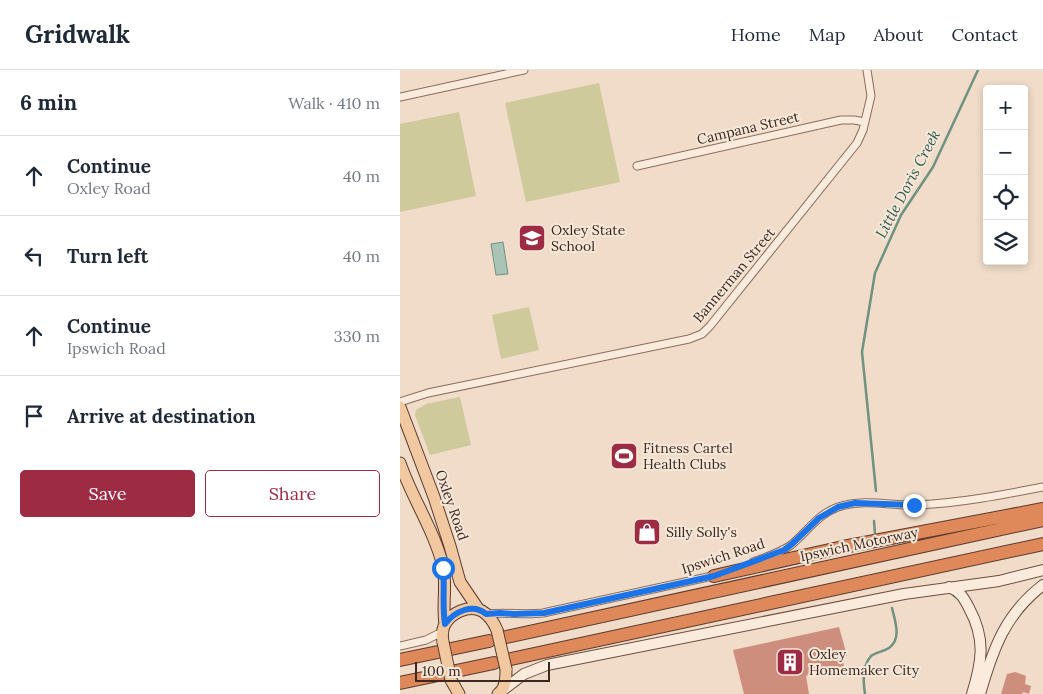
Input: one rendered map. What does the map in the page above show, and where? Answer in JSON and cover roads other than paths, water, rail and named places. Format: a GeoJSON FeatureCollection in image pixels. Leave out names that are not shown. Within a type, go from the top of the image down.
{"type":"FeatureCollection","features":[{"type":"Feature","properties":{"kind":"highway"},"geometry":{"type":"LineString","coordinates":[[714,576],[834,549],[1043,509]]}},
{"type":"Feature","properties":{"kind":"highway","name":"Ipswich Motorway"},"geometry":{"type":"LineString","coordinates":[[400,660],[444,640],[498,636],[1043,520]]}},
{"type":"Feature","properties":{"kind":"highway"},"geometry":{"type":"LineString","coordinates":[[400,683],[450,675],[1043,544]]}},
{"type":"Feature","properties":{"kind":"main road","name":"Oxley Road"},"geometry":{"type":"LineString","coordinates":[[400,407],[434,497],[460,582],[483,612],[498,636]]}},
{"type":"Feature","properties":{"kind":"main road","name":"Oxley Road"},"geometry":{"type":"LineString","coordinates":[[400,463],[443,568],[445,598],[444,640],[450,675],[459,694]]}},
{"type":"Feature","properties":{"kind":"main road"},"geometry":{"type":"LineString","coordinates":[[501,692],[524,674],[547,666],[904,594],[999,581],[1043,570]]}},
{"type":"Feature","properties":{"kind":"main road"},"geometry":{"type":"LineString","coordinates":[[980,694],[993,653],[1005,626],[1020,606],[1043,585]]}},
{"type":"Feature","properties":{"kind":"main road"},"geometry":{"type":"LineString","coordinates":[[948,587],[955,589],[963,596],[978,625],[980,658],[972,694]]}},
{"type":"Feature","properties":{"kind":"main road"},"geometry":{"type":"LineString","coordinates":[[444,640],[450,617],[461,610],[483,612]]}},
{"type":"Feature","properties":{"kind":"main road"},"geometry":{"type":"LineString","coordinates":[[498,636],[504,663],[501,692]]}},
{"type":"Feature","properties":{"kind":"street"},"geometry":{"type":"LineString","coordinates":[[400,97],[524,70]]}},
{"type":"Feature","properties":{"kind":"street","name":"Bannerman Street"},"geometry":{"type":"LineString","coordinates":[[400,402],[428,393],[689,339],[702,334],[845,160],[860,137],[871,96],[867,70]]}},
{"type":"Feature","properties":{"kind":"street","name":"Campana Street"},"geometry":{"type":"LineString","coordinates":[[637,166],[842,120],[865,122]]}},
{"type":"Feature","properties":{"kind":"street","name":"Ipswich Road"},"geometry":{"type":"LineString","coordinates":[[483,612],[544,613],[714,576],[784,550],[819,518],[838,507],[855,503],[914,505],[972,499],[1043,487]]}},
{"type":"Feature","properties":{"kind":"street"},"geometry":{"type":"LineString","coordinates":[[400,646],[426,640],[444,640]]}},
{"type":"Feature","properties":{"kind":"waterway","name":"Little Doris Creek"},"geometry":{"type":"LineString","coordinates":[[876,491],[862,352],[875,273],[901,215],[933,167],[978,70]]}},
{"type":"Feature","properties":{"kind":"waterway","name":"Little Doris Creek"},"geometry":{"type":"LineString","coordinates":[[874,521],[875,534]]}},
{"type":"Feature","properties":{"kind":"waterway","name":"Little Doris Creek"},"geometry":{"type":"LineString","coordinates":[[865,694],[864,674],[868,660],[871,656],[889,648],[895,640],[896,624],[892,608]]}},
{"type":"Feature","properties":{"kind":"place","name":"Oxley State School"},"geometry":{"type":"Point","coordinates":[532,238]}},
{"type":"Feature","properties":{"kind":"place","name":"Fitness Cartel Health Clubs"},"geometry":{"type":"Point","coordinates":[624,456]}},
{"type":"Feature","properties":{"kind":"place","name":"Silly Solly's"},"geometry":{"type":"Point","coordinates":[647,532]}},
{"type":"Feature","properties":{"kind":"place","name":"Oxley Homemaker City"},"geometry":{"type":"Point","coordinates":[790,662]}}]}
